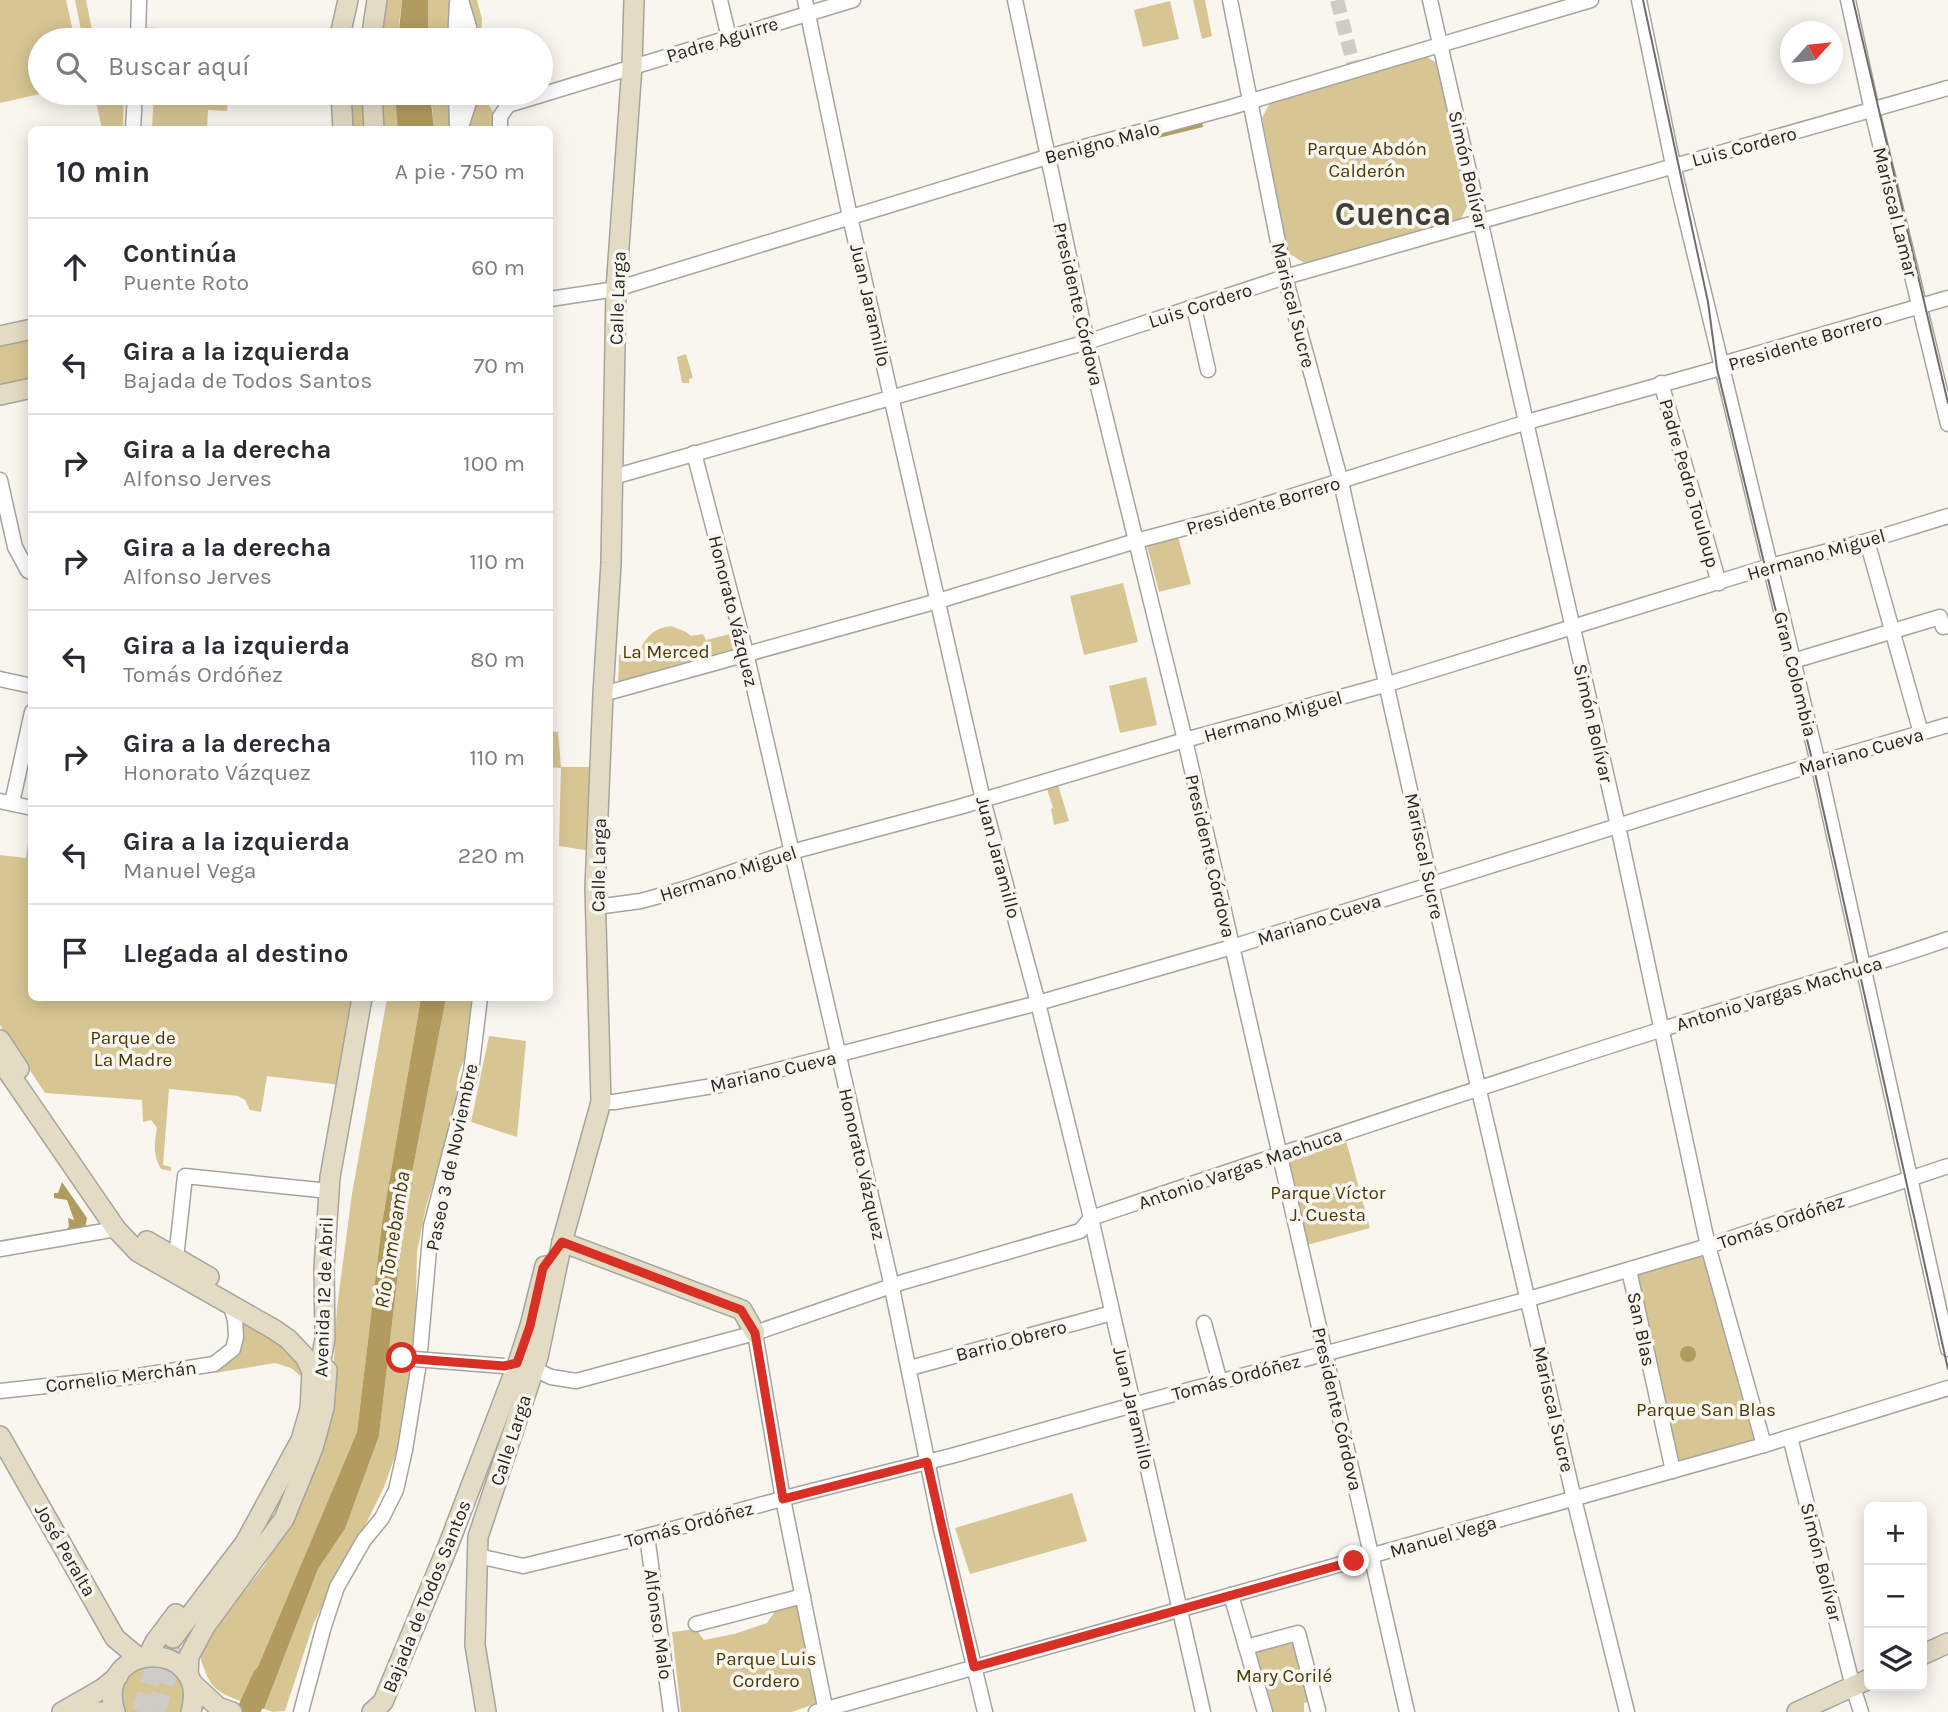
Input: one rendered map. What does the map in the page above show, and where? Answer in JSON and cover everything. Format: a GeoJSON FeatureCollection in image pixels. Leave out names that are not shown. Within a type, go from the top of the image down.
{"type":"FeatureCollection","features":[{"type":"Feature","properties":{"kind":"main road"},"geometry":{"type":"LineString","coordinates":[[342,28],[348,0]]}},
{"type":"Feature","properties":{"kind":"main road"},"geometry":{"type":"LineString","coordinates":[[373,28],[377,0]]}},
{"type":"Feature","properties":{"kind":"main road","name":"Calle Larga"},"geometry":{"type":"LineString","coordinates":[[562,1242],[601,1102],[596,907],[603,694],[611,563],[616,289],[632,66],[634,0]]}},
{"type":"Feature","properties":{"kind":"main road"},"geometry":{"type":"LineString","coordinates":[[342,105],[343,126]]}},
{"type":"Feature","properties":{"kind":"main road"},"geometry":{"type":"LineString","coordinates":[[373,105],[374,126]]}},
{"type":"Feature","properties":{"kind":"main road"},"geometry":{"type":"LineString","coordinates":[[0,336],[28,330]]}},
{"type":"Feature","properties":{"kind":"main road"},"geometry":{"type":"LineString","coordinates":[[0,395],[28,389]]}},
{"type":"Feature","properties":{"kind":"main road","name":"Avenida 12 de Abril"},"geometry":{"type":"LineString","coordinates":[[312,1361],[316,1415],[308,1441],[278,1510],[177,1641],[246,1543],[269,1504],[301,1440],[310,1409],[312,1361],[325,1339],[324,1268],[335,1140],[361,1001]]}},
{"type":"Feature","properties":{"kind":"main road"},"geometry":{"type":"LineString","coordinates":[[0,1040],[124,1222],[143,1239],[291,1326],[306,1341],[312,1361]]}},
{"type":"Feature","properties":{"kind":"main road"},"geometry":{"type":"LineString","coordinates":[[0,1060],[116,1229],[138,1252],[282,1335],[312,1361]]}},
{"type":"Feature","properties":{"kind":"main road"},"geometry":{"type":"LineString","coordinates":[[562,1242],[741,1310],[755,1333]]}},
{"type":"Feature","properties":{"kind":"main road","name":"Bajada de Todos Santos"},"geometry":{"type":"LineString","coordinates":[[378,1709],[448,1546],[519,1366],[543,1268],[562,1242]]}},
{"type":"Feature","properties":{"kind":"main road"},"geometry":{"type":"LineString","coordinates":[[191,1712],[194,1702],[189,1656],[206,1625],[284,1519],[313,1448],[326,1396],[325,1339]]}},
{"type":"Feature","properties":{"kind":"main road","name":"Calle Larga"},"geometry":{"type":"LineString","coordinates":[[486,1712],[475,1645],[478,1537],[519,1366]]}},
{"type":"Feature","properties":{"kind":"main road","name":"José Peralta"},"geometry":{"type":"LineString","coordinates":[[0,1436],[115,1638],[144,1657]]}},
{"type":"Feature","properties":{"kind":"main road"},"geometry":{"type":"LineString","coordinates":[[144,1657],[169,1622],[227,1558],[269,1504]]}},
{"type":"Feature","properties":{"kind":"main road"},"geometry":{"type":"LineString","coordinates":[[1927,1653],[1948,1643]]}},
{"type":"Feature","properties":{"kind":"main road"},"geometry":{"type":"LineString","coordinates":[[62,1712],[102,1689],[131,1662],[144,1657],[167,1658],[182,1667],[218,1707],[232,1712]]}},
{"type":"Feature","properties":{"kind":"main road"},"geometry":{"type":"LineString","coordinates":[[115,1712],[112,1692],[118,1675]]}},
{"type":"Feature","properties":{"kind":"main road"},"geometry":{"type":"LineString","coordinates":[[1797,1712],[1861,1683]]}},
{"type":"Feature","properties":{"kind":"main road"},"geometry":{"type":"LineString","coordinates":[[85,1712],[103,1712]]}},
{"type":"Feature","properties":{"kind":"street"},"geometry":{"type":"LineString","coordinates":[[138,28],[139,0]]}},
{"type":"Feature","properties":{"kind":"street"},"geometry":{"type":"LineString","coordinates":[[457,28],[459,0]]}},
{"type":"Feature","properties":{"kind":"street"},"geometry":{"type":"LineString","coordinates":[[459,0],[468,28]]}},
{"type":"Feature","properties":{"kind":"street"},"geometry":{"type":"LineString","coordinates":[[720,0],[729,38]]}},
{"type":"Feature","properties":{"kind":"street","name":"Padre Aguirre"},"geometry":{"type":"LineString","coordinates":[[553,91],[729,38],[807,7],[853,0]]}},
{"type":"Feature","properties":{"kind":"street","name":"Presidente Córdova"},"geometry":{"type":"LineString","coordinates":[[1015,0],[1087,342],[1185,740],[1407,1712]]}},
{"type":"Feature","properties":{"kind":"street","name":"Mariscal Sucre"},"geometry":{"type":"LineString","coordinates":[[1230,0],[1285,277],[1341,482],[1431,884],[1574,1499],[1627,1712]]}},
{"type":"Feature","properties":{"kind":"street","name":"Simón Bolívar"},"geometry":{"type":"LineString","coordinates":[[1430,0],[1618,825],[1708,1246],[1764,1445]]}},
{"type":"Feature","properties":{"kind":"street","name":"Benigno Malo"},"geometry":{"type":"LineString","coordinates":[[553,299],[616,289],[1046,157],[1250,102],[1591,0]]}},
{"type":"Feature","properties":{"kind":"street","name":"Gran Colombia"},"geometry":{"type":"LineString","coordinates":[[1639,0],[1673,165],[1818,763],[1948,1349]]}},
{"type":"Feature","properties":{"kind":"street","name":"Mariscal Lamar"},"geometry":{"type":"LineString","coordinates":[[1848,0],[1872,111],[1948,424]]}},
{"type":"Feature","properties":{"kind":"street","name":"Juan Jaramillo"},"geometry":{"type":"LineString","coordinates":[[807,7],[850,217],[983,800],[1038,1003],[1091,1218],[1203,1712]]}},
{"type":"Feature","properties":{"kind":"street","name":"Luis Cordero"},"geometry":{"type":"LineString","coordinates":[[613,477],[1087,342],[1285,277],[1948,88]]}},
{"type":"Feature","properties":{"kind":"street"},"geometry":{"type":"LineString","coordinates":[[133,126],[134,105]]}},
{"type":"Feature","properties":{"kind":"street"},"geometry":{"type":"LineString","coordinates":[[457,105],[459,126]]}},
{"type":"Feature","properties":{"kind":"street"},"geometry":{"type":"LineString","coordinates":[[460,126],[468,105]]}},
{"type":"Feature","properties":{"kind":"street","name":"Padre Aguirre"},"geometry":{"type":"LineString","coordinates":[[500,126],[500,117],[508,105]]}},
{"type":"Feature","properties":{"kind":"street","name":"Presidente Borrero"},"geometry":{"type":"LineString","coordinates":[[603,694],[938,601],[1176,531],[1341,482],[1527,422],[1717,369],[1722,364],[1948,298]]}},
{"type":"Feature","properties":{"kind":"street"},"geometry":{"type":"LineString","coordinates":[[1194,307],[1208,370]]}},
{"type":"Feature","properties":{"kind":"street","name":"Padre Pedro Touloup"},"geometry":{"type":"LineString","coordinates":[[1661,383],[1719,583]]}},
{"type":"Feature","properties":{"kind":"street","name":"Honorato Vázquez"},"geometry":{"type":"LineString","coordinates":[[694,453],[746,653],[792,852],[985,1712]]}},
{"type":"Feature","properties":{"kind":"street"},"geometry":{"type":"LineString","coordinates":[[0,480],[15,547],[28,571]]}},
{"type":"Feature","properties":{"kind":"street","name":"Hermano Miguel"},"geometry":{"type":"LineString","coordinates":[[596,907],[641,901],[684,889],[792,852],[1388,684],[1770,566],[1867,541],[1948,516]]}},
{"type":"Feature","properties":{"kind":"street"},"geometry":{"type":"LineString","coordinates":[[1867,541],[1920,733]]}},
{"type":"Feature","properties":{"kind":"street"},"geometry":{"type":"LineString","coordinates":[[1793,661],[1940,617],[1943,627],[1948,626]]}},
{"type":"Feature","properties":{"kind":"street"},"geometry":{"type":"LineString","coordinates":[[0,679],[28,686]]}},
{"type":"Feature","properties":{"kind":"street","name":"Mariano Cueva"},"geometry":{"type":"LineString","coordinates":[[601,1102],[719,1085],[1038,1003],[1232,947],[1618,825],[1948,725]]}},
{"type":"Feature","properties":{"kind":"street"},"geometry":{"type":"LineString","coordinates":[[28,726],[6,802],[28,807]]}},
{"type":"Feature","properties":{"kind":"street","name":"Antonio Vargas Machuca"},"geometry":{"type":"LineString","coordinates":[[402,1358],[519,1366],[551,1377],[576,1381],[755,1333],[891,1286],[1080,1231],[1091,1218],[1279,1154],[1948,939]]}},
{"type":"Feature","properties":{"kind":"street","name":"Paseo 3 de Noviembre"},"geometry":{"type":"LineString","coordinates":[[301,1712],[337,1587],[357,1551],[382,1518],[396,1490],[419,1363],[431,1226],[471,1072],[480,1001]]}},
{"type":"Feature","properties":{"kind":"street","name":"Tomás Ordóñez"},"geometry":{"type":"LineString","coordinates":[[478,1556],[523,1566],[927,1462],[1529,1299],[1708,1246],[1948,1166]]}},
{"type":"Feature","properties":{"kind":"street"},"geometry":{"type":"LineString","coordinates":[[176,1258],[185,1176],[329,1191]]}},
{"type":"Feature","properties":{"kind":"street"},"geometry":{"type":"LineString","coordinates":[[0,1249],[116,1229]]}},
{"type":"Feature","properties":{"kind":"street","name":"San Blas"},"geometry":{"type":"LineString","coordinates":[[1629,1270],[1673,1471]]}},
{"type":"Feature","properties":{"kind":"street","name":"Cornelio Merchán"},"geometry":{"type":"LineString","coordinates":[[0,1391],[138,1376],[214,1364],[233,1349],[236,1337],[235,1320],[230,1304]]}},
{"type":"Feature","properties":{"kind":"street","name":"Barrio Obrero"},"geometry":{"type":"LineString","coordinates":[[909,1368],[1112,1313]]}},
{"type":"Feature","properties":{"kind":"street"},"geometry":{"type":"LineString","coordinates":[[1204,1323],[1220,1382]]}},
{"type":"Feature","properties":{"kind":"street"},"geometry":{"type":"LineString","coordinates":[[755,1333],[822,1711]]}},
{"type":"Feature","properties":{"kind":"street","name":"Manuel Vega"},"geometry":{"type":"LineString","coordinates":[[822,1711],[1764,1445],[1948,1388]]}},
{"type":"Feature","properties":{"kind":"street","name":"Simón Bolívar"},"geometry":{"type":"LineString","coordinates":[[1790,1437],[1861,1683],[1861,1712]]}},
{"type":"Feature","properties":{"kind":"street","name":"Alfonso Malo"},"geometry":{"type":"LineString","coordinates":[[647,1536],[671,1712]]}},
{"type":"Feature","properties":{"kind":"street"},"geometry":{"type":"LineString","coordinates":[[1231,1595],[1265,1712]]}},
{"type":"Feature","properties":{"kind":"street"},"geometry":{"type":"LineString","coordinates":[[696,1624],[803,1596]]}},
{"type":"Feature","properties":{"kind":"street"},"geometry":{"type":"LineString","coordinates":[[1246,1647],[1298,1633],[1318,1710]]}},
{"type":"Feature","properties":{"kind":"green space"},"geometry":{"type":"Polygon","coordinates":[[[0,0],[66,0],[72,28],[28,28],[28,97],[0,103],[0,0]]]}},
{"type":"Feature","properties":{"kind":"green space"},"geometry":{"type":"Polygon","coordinates":[[[75,0],[86,0],[92,28],[81,28],[75,0]]]}},
{"type":"Feature","properties":{"kind":"green space"},"geometry":{"type":"Polygon","coordinates":[[[385,0],[402,0],[398,28],[382,28],[385,0]]]}},
{"type":"Feature","properties":{"kind":"green space"},"geometry":{"type":"Polygon","coordinates":[[[428,0],[477,0],[482,28],[428,28],[428,0]]]}},
{"type":"Feature","properties":{"kind":"green space"},"geometry":{"type":"Polygon","coordinates":[[[1193,0],[1205,0],[1212,36],[1202,39],[1193,0]]]}},
{"type":"Feature","properties":{"kind":"green space"},"geometry":{"type":"Polygon","coordinates":[[[1170,1],[1179,39],[1143,47],[1134,10],[1170,1]]]}},
{"type":"Feature","properties":{"kind":"green space","name":"Parque Abdón Calderón"},"geometry":{"type":"Polygon","coordinates":[[[1421,53],[1441,66],[1470,200],[1460,221],[1308,265],[1288,253],[1262,118],[1273,97],[1421,53]]]}},
{"type":"Feature","properties":{"kind":"green space"},"geometry":{"type":"Polygon","coordinates":[[[97,105],[124,105],[123,126],[101,126],[97,105]]]}},
{"type":"Feature","properties":{"kind":"green space"},"geometry":{"type":"Polygon","coordinates":[[[153,105],[227,105],[227,111],[208,110],[207,126],[152,126],[153,105]]]}},
{"type":"Feature","properties":{"kind":"green space"},"geometry":{"type":"Polygon","coordinates":[[[342,105],[373,105],[374,126],[343,126],[342,105]]]}},
{"type":"Feature","properties":{"kind":"green space"},"geometry":{"type":"Polygon","coordinates":[[[383,105],[399,105],[400,126],[384,126],[383,105]]]}},
{"type":"Feature","properties":{"kind":"green space"},"geometry":{"type":"Polygon","coordinates":[[[432,105],[488,105],[494,113],[492,126],[434,126],[432,105]]]}},
{"type":"Feature","properties":{"kind":"green space"},"geometry":{"type":"Polygon","coordinates":[[[28,341],[28,382],[0,387],[0,346],[28,341]]]}},
{"type":"Feature","properties":{"kind":"green space"},"geometry":{"type":"Polygon","coordinates":[[[686,354],[693,378],[689,379],[689,383],[682,383],[677,357],[686,354]]]}},
{"type":"Feature","properties":{"kind":"green space"},"geometry":{"type":"Polygon","coordinates":[[[1178,537],[1191,584],[1159,592],[1147,546],[1178,537]]]}},
{"type":"Feature","properties":{"kind":"green space"},"geometry":{"type":"Polygon","coordinates":[[[1123,583],[1138,642],[1084,655],[1070,596],[1123,583]]]}},
{"type":"Feature","properties":{"kind":"green space","name":"La Merced"},"geometry":{"type":"Polygon","coordinates":[[[671,626],[691,636],[703,634],[706,640],[734,633],[740,655],[618,689],[619,655],[641,648],[653,632],[671,626]]]}},
{"type":"Feature","properties":{"kind":"green space"},"geometry":{"type":"Polygon","coordinates":[[[1146,677],[1157,725],[1120,733],[1109,686],[1146,677]]]}},
{"type":"Feature","properties":{"kind":"green space"},"geometry":{"type":"Polygon","coordinates":[[[553,731],[558,732],[561,767],[594,767],[591,851],[559,846],[561,768],[553,767],[553,731]]]}},
{"type":"Feature","properties":{"kind":"green space"},"geometry":{"type":"Polygon","coordinates":[[[1058,785],[1069,821],[1054,825],[1053,808],[1047,789],[1058,785]]]}},
{"type":"Feature","properties":{"kind":"green space","name":"Parque de La Madre"},"geometry":{"type":"Polygon","coordinates":[[[28,842],[28,1001],[359,1001],[341,1085],[267,1076],[261,1112],[250,1110],[245,1100],[238,1096],[169,1089],[163,1165],[171,1167],[171,1171],[161,1169],[158,1164],[155,1149],[157,1128],[151,1120],[143,1122],[142,1100],[45,1093],[0,1025],[0,855],[26,858],[28,842]]]}},
{"type":"Feature","properties":{"kind":"green space"},"geometry":{"type":"Polygon","coordinates":[[[386,1001],[420,1001],[382,1223],[357,1432],[243,1702],[214,1687],[200,1657],[210,1636],[264,1566],[293,1520],[331,1411],[337,1307],[352,1194],[386,1001]]]}},
{"type":"Feature","properties":{"kind":"green space"},"geometry":{"type":"Polygon","coordinates":[[[445,1001],[474,1001],[467,1057],[458,1079],[458,1104],[426,1207],[417,1252],[415,1341],[402,1437],[384,1487],[313,1625],[285,1711],[273,1712],[264,1709],[318,1569],[345,1529],[379,1436],[406,1204],[445,1001]]]}},
{"type":"Feature","properties":{"kind":"green space"},"geometry":{"type":"Polygon","coordinates":[[[489,1036],[526,1041],[517,1137],[471,1122],[489,1036]]]}},
{"type":"Feature","properties":{"kind":"green space","name":"Parque Víctor J. Cuesta"},"geometry":{"type":"Polygon","coordinates":[[[1345,1137],[1370,1228],[1303,1246],[1282,1157],[1345,1137]]]}},
{"type":"Feature","properties":{"kind":"green space","name":"Parque San Blas"},"geometry":{"type":"Polygon","coordinates":[[[1705,1251],[1759,1439],[1678,1466],[1633,1272],[1705,1251]]]}},
{"type":"Feature","properties":{"kind":"green space"},"geometry":{"type":"Polygon","coordinates":[[[240,1321],[280,1341],[297,1359],[302,1377],[291,1368],[275,1363],[215,1373],[240,1345],[240,1321]]]}},
{"type":"Feature","properties":{"kind":"green space"},"geometry":{"type":"Polygon","coordinates":[[[1072,1493],[1087,1541],[970,1574],[955,1528],[1072,1493]]]}},
{"type":"Feature","properties":{"kind":"green space","name":"Parque Luis Cordero"},"geometry":{"type":"Polygon","coordinates":[[[798,1601],[817,1703],[792,1712],[681,1712],[672,1632],[696,1629],[704,1640],[734,1634],[767,1623],[778,1607],[798,1601]]]}},
{"type":"Feature","properties":{"kind":"green space","name":"Mary Corilé"},"geometry":{"type":"Polygon","coordinates":[[[1299,1640],[1314,1700],[1304,1703],[1304,1712],[1270,1712],[1253,1650],[1299,1640]]]}},
{"type":"Feature","properties":{"kind":"green space"},"geometry":{"type":"Polygon","coordinates":[[[142,1666],[162,1668],[179,1677],[185,1689],[183,1712],[124,1712],[124,1685],[129,1675],[142,1666]]]}},
{"type":"Feature","properties":{"kind":"water"},"geometry":{"type":"Polygon","coordinates":[[[402,0],[428,0],[428,28],[399,28],[402,0]]]}},
{"type":"Feature","properties":{"kind":"water"},"geometry":{"type":"Polygon","coordinates":[[[396,105],[431,105],[434,126],[398,126],[396,105]]]}},
{"type":"Feature","properties":{"kind":"water"},"geometry":{"type":"Polygon","coordinates":[[[1202,122],[1203,127],[1154,139],[1153,134],[1202,122]]]}},
{"type":"Feature","properties":{"kind":"water"},"geometry":{"type":"Polygon","coordinates":[[[420,1001],[445,1001],[406,1204],[379,1436],[345,1529],[318,1569],[264,1709],[243,1702],[357,1432],[382,1223],[420,1001]]]}},
{"type":"Feature","properties":{"kind":"water"},"geometry":{"type":"Polygon","coordinates":[[[62,1182],[87,1218],[85,1228],[66,1231],[69,1226],[68,1218],[74,1220],[67,1200],[54,1198],[54,1193],[58,1193],[62,1182]]]}},
{"type":"Feature","properties":{"kind":"water"},"geometry":{"type":"Polygon","coordinates":[[[1685,1346],[1691,1346],[1696,1354],[1694,1360],[1685,1362],[1680,1357],[1680,1351],[1685,1346]]]}},
{"type":"Feature","properties":{"kind":"waterway","name":"Río Tomebamba"},"geometry":{"type":"LineString","coordinates":[[248,1712],[264,1677]]}},
{"type":"Feature","properties":{"kind":"tunnel"},"geometry":{"type":"LineString","coordinates":[[1337,0],[1355,71]]}},
{"type":"Feature","properties":{"kind":"tunnel"},"geometry":{"type":"LineString","coordinates":[[141,1712],[152,1675],[173,1638]]}},
{"type":"Feature","properties":{"kind":"tunnel"},"geometry":{"type":"LineString","coordinates":[[156,1712],[164,1683],[181,1648]]}},
{"type":"Feature","properties":{"kind":"tram line"},"geometry":{"type":"LineString","coordinates":[[1643,0],[1708,302],[1717,369],[1813,764],[1948,1369]]}},
{"type":"Feature","properties":{"kind":"tram line"},"geometry":{"type":"LineString","coordinates":[[1853,0],[1948,403]]}},
{"type":"Feature","properties":{"kind":"district","name":"Cuenca"},"geometry":{"type":"Point","coordinates":[1393,213]}},
{"type":"Feature","properties":{"kind":"route"},"geometry":{"type":"LineString","coordinates":[[402,1358],[504,1366],[517,1363],[530,1326],[543,1268],[562,1242],[741,1310],[755,1333],[783,1499],[927,1462],[974,1667],[1354,1561]]}}]}
